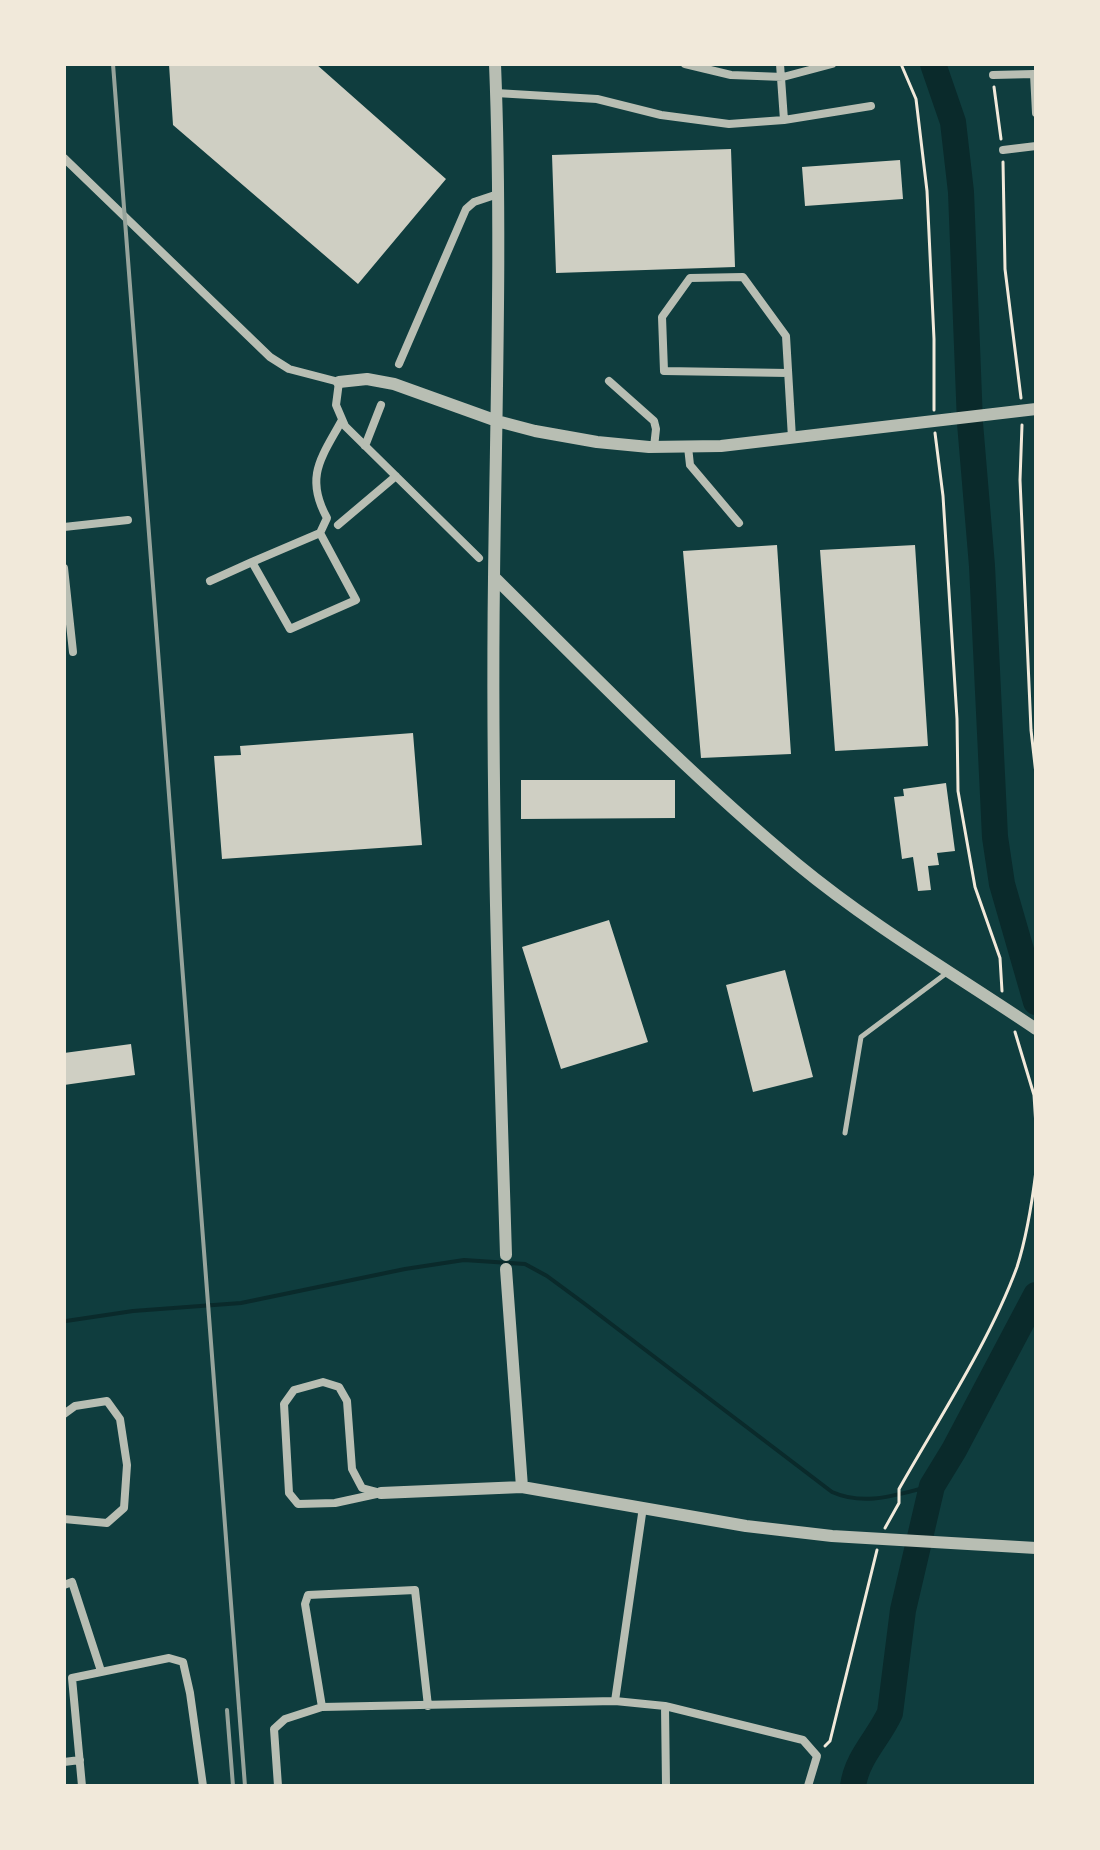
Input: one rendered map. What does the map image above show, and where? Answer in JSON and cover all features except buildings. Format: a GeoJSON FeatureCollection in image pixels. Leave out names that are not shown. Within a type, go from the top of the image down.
{"type":"FeatureCollection","features":[{"type":"Feature","properties":{"kind":"street"},"geometry":{"type":"LineString","coordinates":[[495,64],[498,194],[493,855],[506,1269],[522,1487]]}},
{"type":"Feature","properties":{"kind":"street"},"geometry":{"type":"LineString","coordinates":[[685,64],[731,75],[783,77],[832,64]]}},
{"type":"Feature","properties":{"kind":"street"},"geometry":{"type":"LineString","coordinates":[[780,64],[784,120]]}},
{"type":"Feature","properties":{"kind":"street"},"geometry":{"type":"LineString","coordinates":[[993,75],[1034,74],[1036,113]]}},
{"type":"Feature","properties":{"kind":"street"},"geometry":{"type":"LineString","coordinates":[[496,93],[597,99],[661,115],[729,124],[784,120],[871,106]]}},
{"type":"Feature","properties":{"kind":"street"},"geometry":{"type":"LineString","coordinates":[[1003,150],[1036,146]]}},
{"type":"Feature","properties":{"kind":"street"},"geometry":{"type":"LineString","coordinates":[[64,158],[270,357],[289,369],[339,382],[367,379],[394,384],[497,421],[535,431],[597,442],[654,447],[721,446],[1029,410]]}},
{"type":"Feature","properties":{"kind":"street"},"geometry":{"type":"LineString","coordinates":[[399,364],[466,209],[474,202],[498,194]]}},
{"type":"Feature","properties":{"kind":"street"},"geometry":{"type":"LineString","coordinates":[[788,373],[664,371],[662,317],[690,278],[743,277],[786,336],[792,438]]}},
{"type":"Feature","properties":{"kind":"street"},"geometry":{"type":"LineString","coordinates":[[609,381],[654,421],[654,447]]}},
{"type":"Feature","properties":{"kind":"street"},"geometry":{"type":"LineString","coordinates":[[339,382],[336,405],[342,420],[479,558]]}},
{"type":"Feature","properties":{"kind":"street"},"geometry":{"type":"LineString","coordinates":[[365,446],[381,405]]}},
{"type":"Feature","properties":{"kind":"street"},"geometry":{"type":"LineString","coordinates":[[210,581],[320,533],[327,518],[316,499],[316,467],[342,420]]}},
{"type":"Feature","properties":{"kind":"street"},"geometry":{"type":"LineString","coordinates":[[688,447],[690,465],[739,523]]}},
{"type":"Feature","properties":{"kind":"street"},"geometry":{"type":"LineString","coordinates":[[338,525],[396,476]]}},
{"type":"Feature","properties":{"kind":"street"},"geometry":{"type":"LineString","coordinates":[[64,527],[128,520]]}},
{"type":"Feature","properties":{"kind":"street"},"geometry":{"type":"LineString","coordinates":[[252,562],[290,629],[356,600],[320,533]]}},
{"type":"Feature","properties":{"kind":"street"},"geometry":{"type":"LineString","coordinates":[[64,568],[73,652]]}},
{"type":"Feature","properties":{"kind":"street"},"geometry":{"type":"LineString","coordinates":[[494,577],[694,772],[799,866],[898,939],[1036,1029]]}},
{"type":"Feature","properties":{"kind":"street"},"geometry":{"type":"LineString","coordinates":[[381,1493],[362,1488],[352,1469],[347,1401],[339,1387],[323,1382],[294,1390],[284,1404],[289,1493],[298,1504],[335,1503],[381,1493],[522,1487],[746,1526],[883,1540],[1036,1548]]}},
{"type":"Feature","properties":{"kind":"street"},"geometry":{"type":"LineString","coordinates":[[64,1414],[75,1406],[107,1401],[120,1419],[127,1465],[124,1508],[107,1523],[64,1519]]}},
{"type":"Feature","properties":{"kind":"street"},"geometry":{"type":"LineString","coordinates":[[615,1701],[643,1507]]}},
{"type":"Feature","properties":{"kind":"street"},"geometry":{"type":"LineString","coordinates":[[64,1585],[72,1582],[101,1671]]}},
{"type":"Feature","properties":{"kind":"street"},"geometry":{"type":"LineString","coordinates":[[322,1707],[305,1604],[308,1595],[415,1590],[428,1706]]}},
{"type":"Feature","properties":{"kind":"street"},"geometry":{"type":"LineString","coordinates":[[82,1786],[72,1678],[169,1658],[183,1662],[203,1786]]}},
{"type":"Feature","properties":{"kind":"street"},"geometry":{"type":"LineString","coordinates":[[278,1786],[274,1729],[285,1719],[322,1707],[615,1701],[665,1706],[803,1740],[817,1756],[808,1786]]}},
{"type":"Feature","properties":{"kind":"street"},"geometry":{"type":"LineString","coordinates":[[665,1706],[666,1786]]}},
{"type":"Feature","properties":{"kind":"street"},"geometry":{"type":"LineString","coordinates":[[64,1762],[80,1760]]}},
{"type":"Feature","properties":{"kind":"lane"},"geometry":{"type":"LineString","coordinates":[[845,1133],[861,1037],[949,971]]}},
{"type":"Feature","properties":{"kind":"path"},"geometry":{"type":"LineString","coordinates":[[901,64],[916,99],[927,191],[937,422],[957,719],[958,791],[975,887],[1000,958],[1010,1011],[1034,1095],[1036,1126]]}},
{"type":"Feature","properties":{"kind":"path"},"geometry":{"type":"LineString","coordinates":[[993,75],[1003,150]]}},
{"type":"Feature","properties":{"kind":"path"},"geometry":{"type":"LineString","coordinates":[[1003,174],[1005,269],[1029,410],[1020,480],[1036,774]]}},
{"type":"Feature","properties":{"kind":"path"},"geometry":{"type":"LineString","coordinates":[[817,1756],[830,1741],[883,1540],[899,1503],[899,1489],[991,1324],[1017,1266],[1032,1205],[1036,1171]]}},
{"type":"Feature","properties":{"kind":"waterway"},"geometry":{"type":"LineString","coordinates":[[933,64],[953,122],[961,192],[970,423],[982,566],[995,837],[1002,884],[1036,1002]]}},
{"type":"Feature","properties":{"kind":"waterway"},"geometry":{"type":"LineString","coordinates":[[66,1321],[133,1311],[241,1303],[464,1260],[525,1264],[585,1304],[832,1492],[870,1499],[932,1486]]}},
{"type":"Feature","properties":{"kind":"waterway"},"geometry":{"type":"LineString","coordinates":[[853,1786],[863,1757],[890,1713],[903,1610],[932,1486],[1036,1295]]}},
{"type":"Feature","properties":{"kind":"railway"},"geometry":{"type":"LineString","coordinates":[[113,64],[245,1786]]}},
{"type":"Feature","properties":{"kind":"railway"},"geometry":{"type":"LineString","coordinates":[[227,1710],[233,1786]]}}]}
